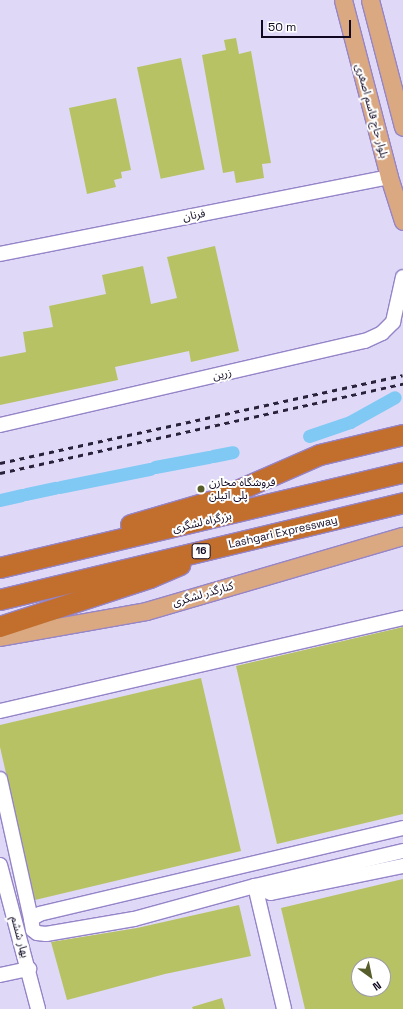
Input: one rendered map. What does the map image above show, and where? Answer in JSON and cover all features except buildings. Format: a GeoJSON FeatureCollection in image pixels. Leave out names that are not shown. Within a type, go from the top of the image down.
{"type":"FeatureCollection","features":[{"type":"Feature","properties":{"kind":"highway"},"geometry":{"type":"LineString","coordinates":[[54,555],[100,534],[217,500],[320,455],[403,436]]}},
{"type":"Feature","properties":{"kind":"highway","name":"بزرگراه لشگری"},"geometry":{"type":"LineString","coordinates":[[0,568],[403,473]]}},
{"type":"Feature","properties":{"kind":"highway","name":"Lashgari Expressway"},"geometry":{"type":"LineString","coordinates":[[0,600],[403,503]]}},
{"type":"Feature","properties":{"kind":"highway"},"geometry":{"type":"LineString","coordinates":[[0,627],[150,578],[243,542]]}},
{"type":"Feature","properties":{"kind":"main road","name":"بلوار حاج قاسم اصغری"},"geometry":{"type":"LineString","coordinates":[[343,0],[389,176],[399,196],[403,221]]}},
{"type":"Feature","properties":{"kind":"main road"},"geometry":{"type":"LineString","coordinates":[[370,0],[403,127]]}},
{"type":"Feature","properties":{"kind":"main road","name":"کنارگذر لشگری"},"geometry":{"type":"LineString","coordinates":[[0,637],[146,611],[403,536]]}},
{"type":"Feature","properties":{"kind":"street","name":"فرنان"},"geometry":{"type":"LineString","coordinates":[[0,254],[389,176]]}},
{"type":"Feature","properties":{"kind":"street","name":"زرین"},"geometry":{"type":"LineString","coordinates":[[0,425],[365,341],[382,333],[393,322],[403,277]]}},
{"type":"Feature","properties":{"kind":"street"},"geometry":{"type":"LineString","coordinates":[[0,711],[403,618]]}},
{"type":"Feature","properties":{"kind":"street"},"geometry":{"type":"LineString","coordinates":[[0,779],[33,930],[37,933],[46,934],[134,919],[255,886],[403,852]]}},
{"type":"Feature","properties":{"kind":"street"},"geometry":{"type":"LineString","coordinates":[[31,919],[40,914],[403,828]]}},
{"type":"Feature","properties":{"kind":"street","name":"بهار ششم"},"geometry":{"type":"LineString","coordinates":[[0,865],[29,969],[38,1009]]}},
{"type":"Feature","properties":{"kind":"street"},"geometry":{"type":"LineString","coordinates":[[255,886],[271,893],[403,866]]}},
{"type":"Feature","properties":{"kind":"street"},"geometry":{"type":"LineString","coordinates":[[255,886],[284,1009]]}},
{"type":"Feature","properties":{"kind":"street"},"geometry":{"type":"LineString","coordinates":[[0,975],[29,969]]}},
{"type":"Feature","properties":{"kind":"waterway"},"geometry":{"type":"LineString","coordinates":[[309,436],[350,422],[395,397]]}},
{"type":"Feature","properties":{"kind":"waterway"},"geometry":{"type":"LineString","coordinates":[[213,456],[233,452]]}},
{"type":"Feature","properties":{"kind":"waterway"},"geometry":{"type":"LineString","coordinates":[[155,467],[209,457]]}},
{"type":"Feature","properties":{"kind":"waterway"},"geometry":{"type":"LineString","coordinates":[[60,487],[150,469]]}},
{"type":"Feature","properties":{"kind":"waterway"},"geometry":{"type":"LineString","coordinates":[[26,494],[55,488]]}},
{"type":"Feature","properties":{"kind":"waterway"},"geometry":{"type":"LineString","coordinates":[[0,500],[21,495]]}},
{"type":"Feature","properties":{"kind":"railway"},"geometry":{"type":"LineString","coordinates":[[0,463],[403,375]]}},
{"type":"Feature","properties":{"kind":"railway"},"geometry":{"type":"LineString","coordinates":[[0,473],[403,384]]}},
{"type":"Feature","properties":{"kind":"place","name":"فروشگاه مخازن پلی اتیلن"},"geometry":{"type":"Point","coordinates":[201,489]}}]}
